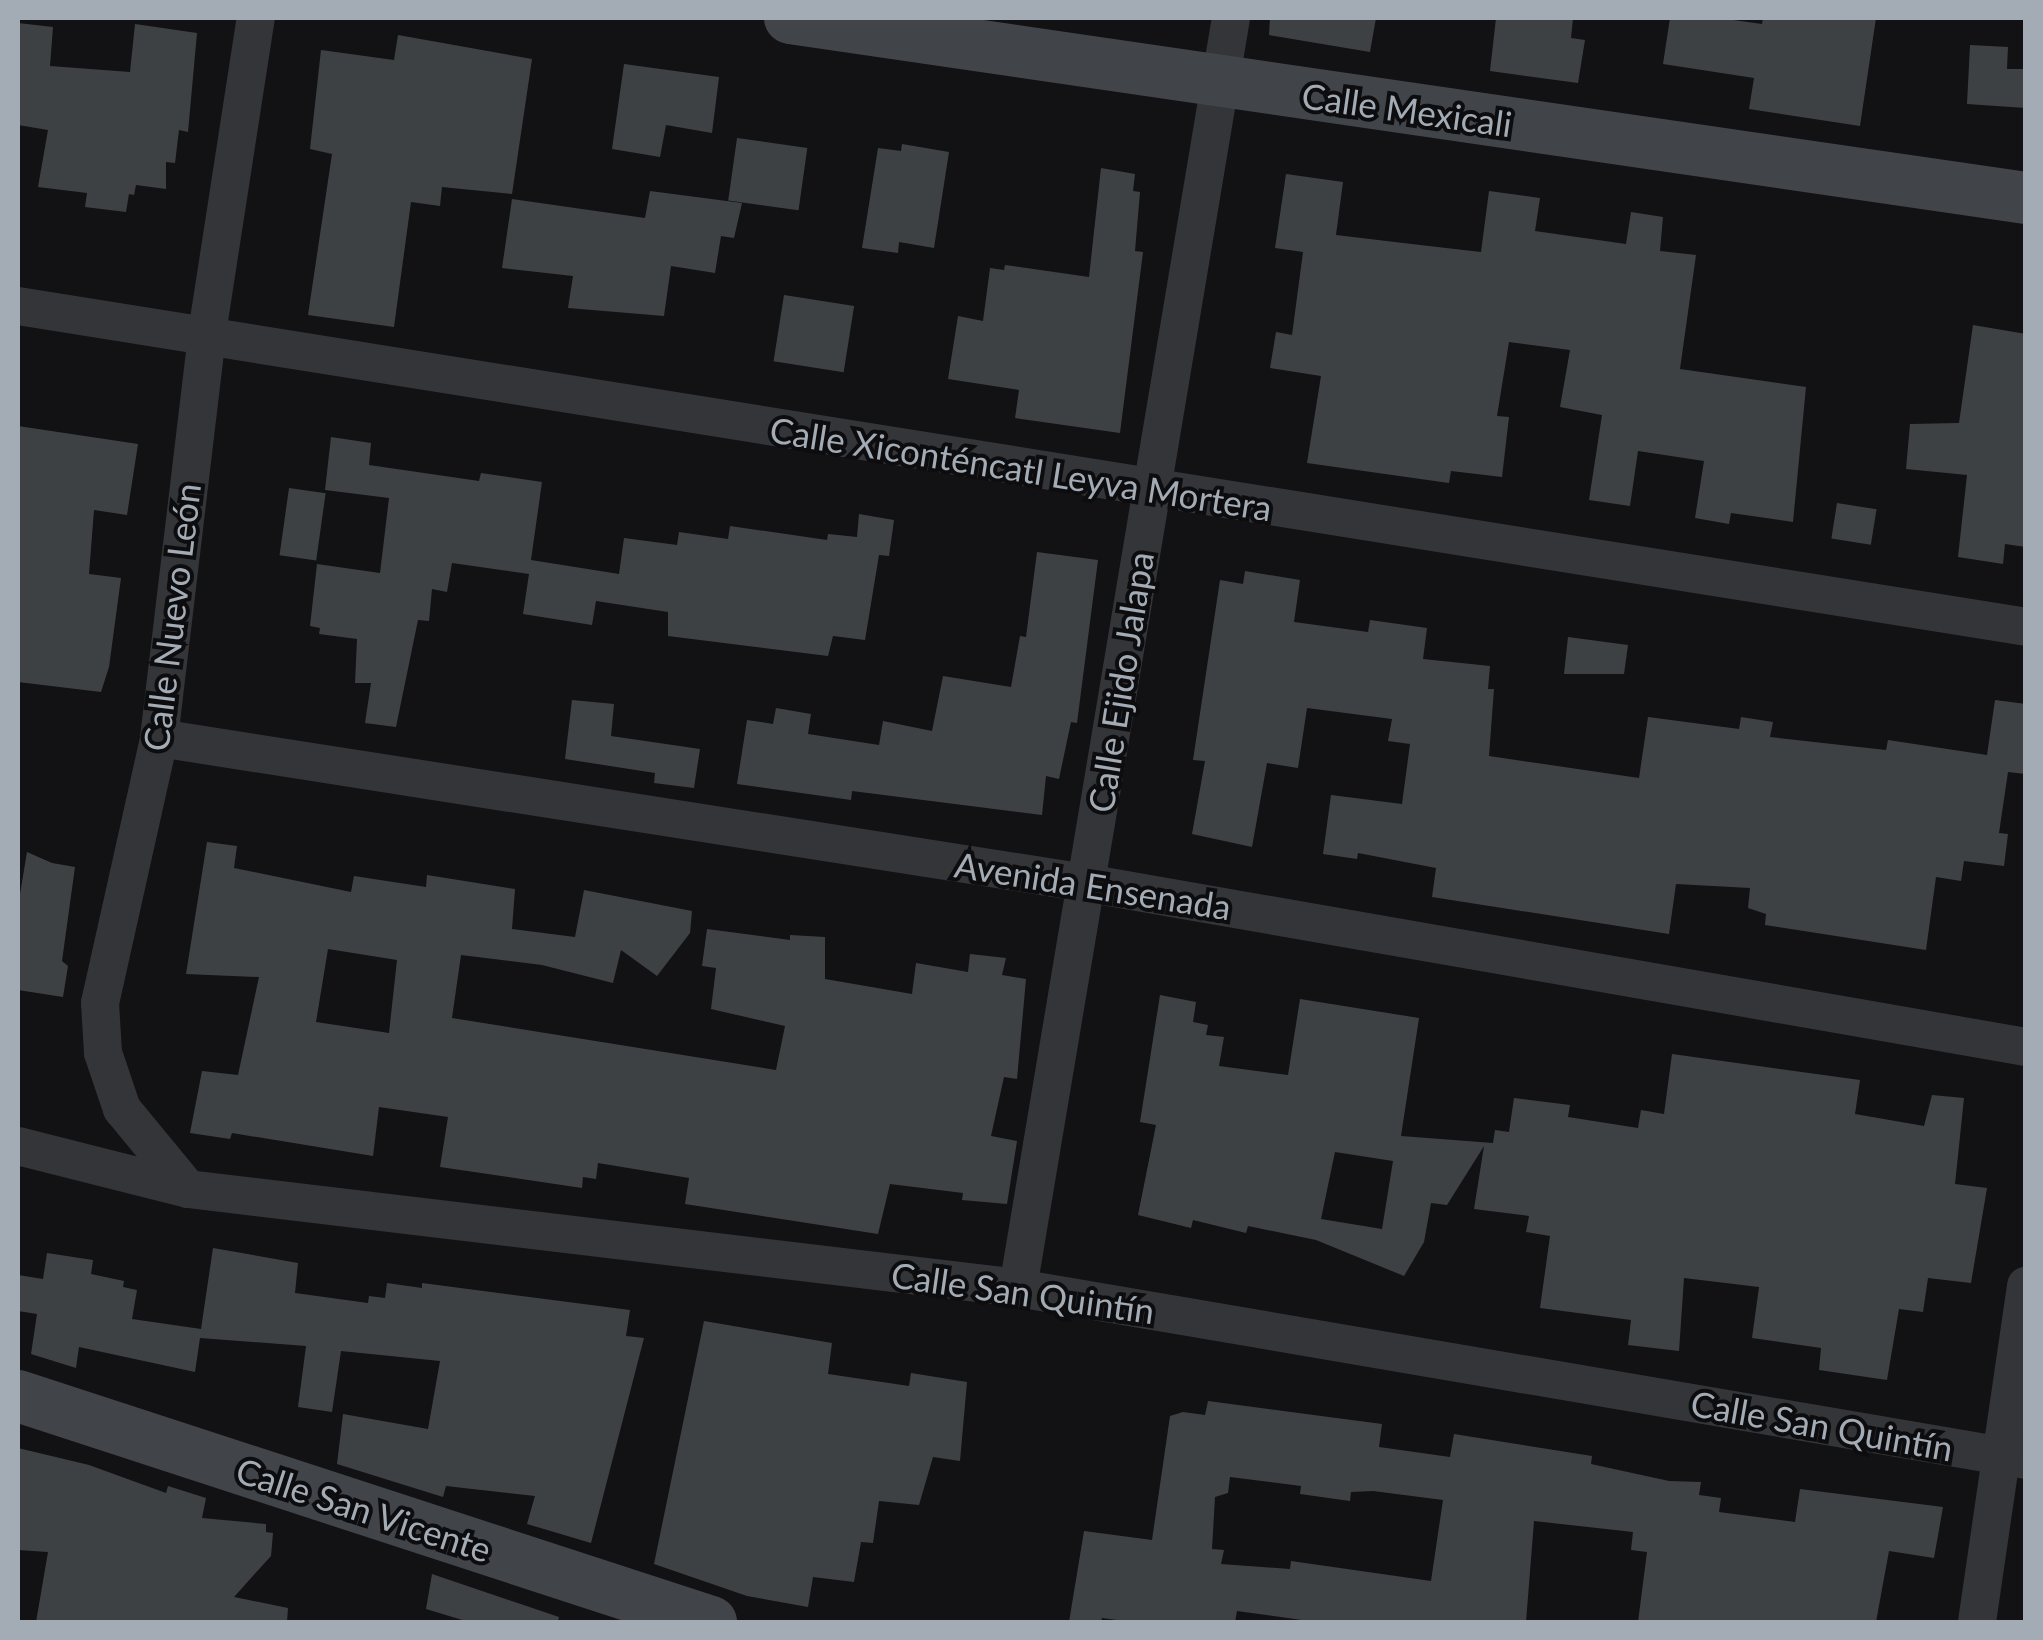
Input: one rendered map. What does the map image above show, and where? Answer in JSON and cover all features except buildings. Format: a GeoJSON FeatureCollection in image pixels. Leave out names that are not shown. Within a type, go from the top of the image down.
{"type":"FeatureCollection","features":[{"type":"Feature","properties":{"kind":"street","name":"Calle Nuevo León"},"geometry":{"type":"LineString","coordinates":[[188,1188],[122,1109],[103,1053],[100,1003],[158,738],[207,333],[256,18]]}},
{"type":"Feature","properties":{"kind":"street","name":"Calle Mexicali"},"geometry":{"type":"LineString","coordinates":[[790,18],[2026,198]]}},
{"type":"Feature","properties":{"kind":"street","name":"Calle Ejido Jalapa"},"geometry":{"type":"LineString","coordinates":[[1018,1288],[1230,18]]}},
{"type":"Feature","properties":{"kind":"street","name":"Calle Xiconténcatl Leyva Mortera"},"geometry":{"type":"LineString","coordinates":[[18,306],[207,333],[1152,491],[2026,628]]}},
{"type":"Feature","properties":{"kind":"street","name":"Avenida Ensenada"},"geometry":{"type":"LineString","coordinates":[[158,738],[1086,883],[2026,1047]]}},
{"type":"Feature","properties":{"kind":"street","name":"Calle San Quintín"},"geometry":{"type":"LineString","coordinates":[[18,1146],[188,1188],[1018,1288],[2013,1458]]}},
{"type":"Feature","properties":{"kind":"street"},"geometry":{"type":"LineString","coordinates":[[1976,1622],[2013,1458],[2026,1286]]}},
{"type":"Feature","properties":{"kind":"street","name":"Calle San Vicente"},"geometry":{"type":"LineString","coordinates":[[18,1396],[711,1622]]}}]}
